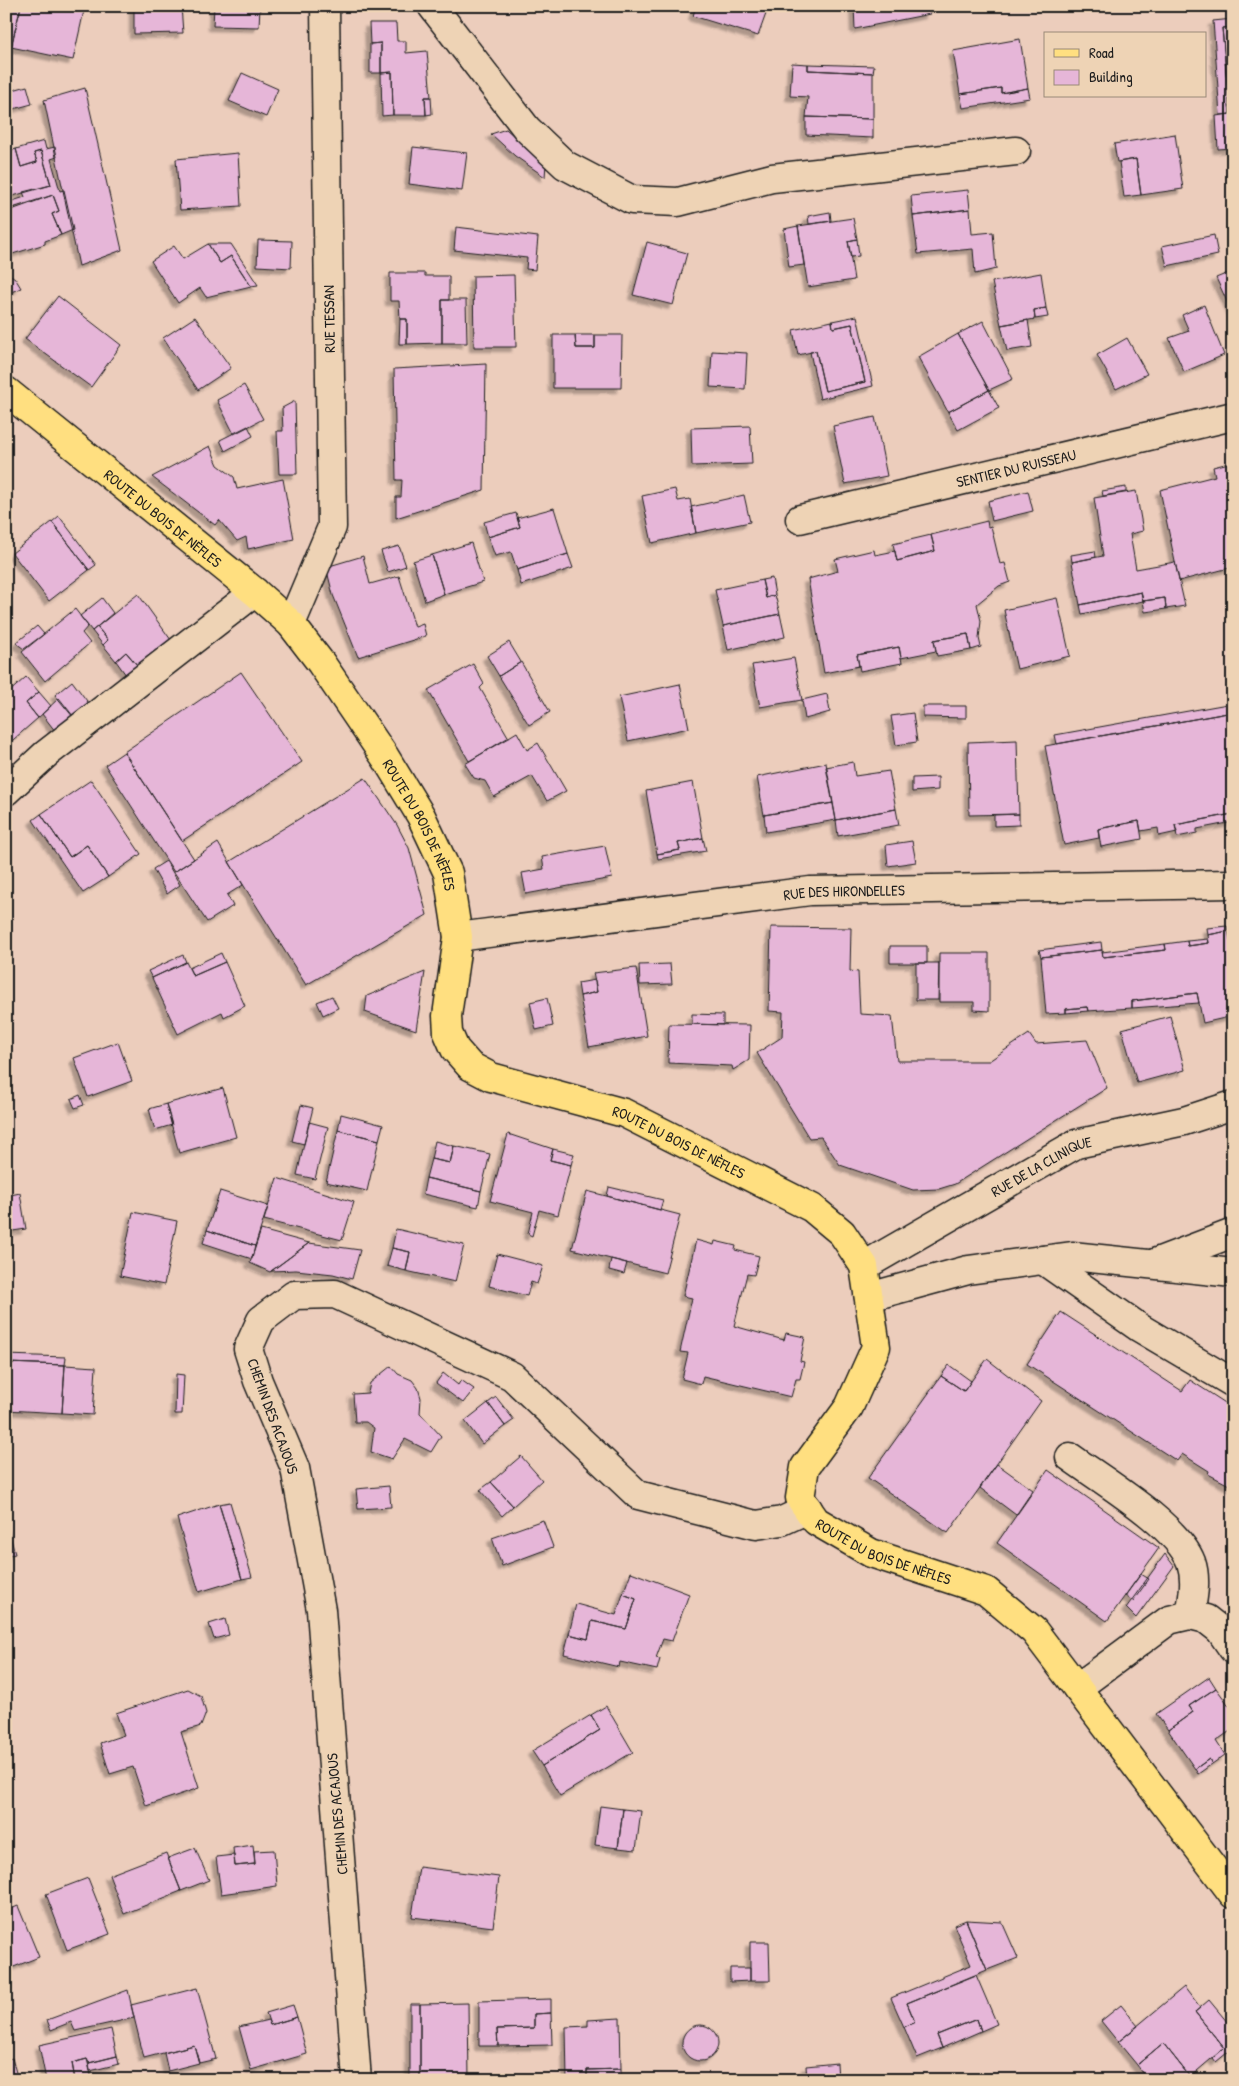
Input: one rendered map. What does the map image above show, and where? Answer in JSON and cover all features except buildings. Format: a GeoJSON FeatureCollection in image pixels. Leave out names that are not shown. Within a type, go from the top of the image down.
{"type":"FeatureCollection","features":[{"type":"Feature","properties":{"kind":"main road","name":"ROUTE DU BOIS DE NÈFLES"},"geometry":{"type":"LineString","coordinates":[[6,391],[255,592],[291,624],[332,679],[385,757],[421,816],[448,873],[458,937],[447,1016],[448,1033],[455,1049],[470,1066],[491,1077],[624,1113],[812,1208],[842,1233],[864,1266],[876,1347],[849,1407],[805,1467],[800,1498],[816,1521],[871,1553],[986,1591],[1034,1631],[1233,1894]]}},
{"type":"Feature","properties":{"kind":"street","name":"RUE TESSAN"},"geometry":{"type":"LineString","coordinates":[[291,624],[332,527],[325,6]]}},
{"type":"Feature","properties":{"kind":"street"},"geometry":{"type":"LineString","coordinates":[[432,6],[527,128],[564,165],[632,200],[678,202],[772,178],[1016,151]]}},
{"type":"Feature","properties":{"kind":"street","name":"SENTIER DU RUISSEAU"},"geometry":{"type":"LineString","coordinates":[[800,519],[1233,416]]}},
{"type":"Feature","properties":{"kind":"street"},"geometry":{"type":"LineString","coordinates":[[6,790],[46,754],[255,592]]}},
{"type":"Feature","properties":{"kind":"street","name":"RUE DES HIRONDELLES"},"geometry":{"type":"LineString","coordinates":[[458,937],[810,891],[1233,884]]}},
{"type":"Feature","properties":{"kind":"street","name":"RUE DE LA CLINIQUE"},"geometry":{"type":"LineString","coordinates":[[864,1266],[1076,1144],[1184,1121],[1233,1105]]}},
{"type":"Feature","properties":{"kind":"street"},"geometry":{"type":"LineString","coordinates":[[1150,1264],[1233,1233]]}},
{"type":"Feature","properties":{"kind":"street"},"geometry":{"type":"LineString","coordinates":[[869,1297],[968,1270],[1072,1256],[1233,1272]]}},
{"type":"Feature","properties":{"kind":"street"},"geometry":{"type":"LineString","coordinates":[[1044,1260],[1140,1328],[1233,1383]]}},
{"type":"Feature","properties":{"kind":"street","name":"CHEMIN DES ACAJOUS"},"geometry":{"type":"LineString","coordinates":[[357,2080],[321,1610],[295,1468],[258,1381],[248,1349],[261,1320],[294,1295],[335,1294],[512,1376],[638,1495],[756,1525],[782,1521],[808,1509]]}},
{"type":"Feature","properties":{"kind":"street"},"geometry":{"type":"LineString","coordinates":[[1070,1457],[1146,1512],[1174,1536],[1191,1562],[1194,1588],[1190,1615]]}},
{"type":"Feature","properties":{"kind":"street"},"geometry":{"type":"LineString","coordinates":[[1077,1688],[1169,1620],[1190,1615],[1206,1619],[1220,1630],[1233,1649]]}}]}
